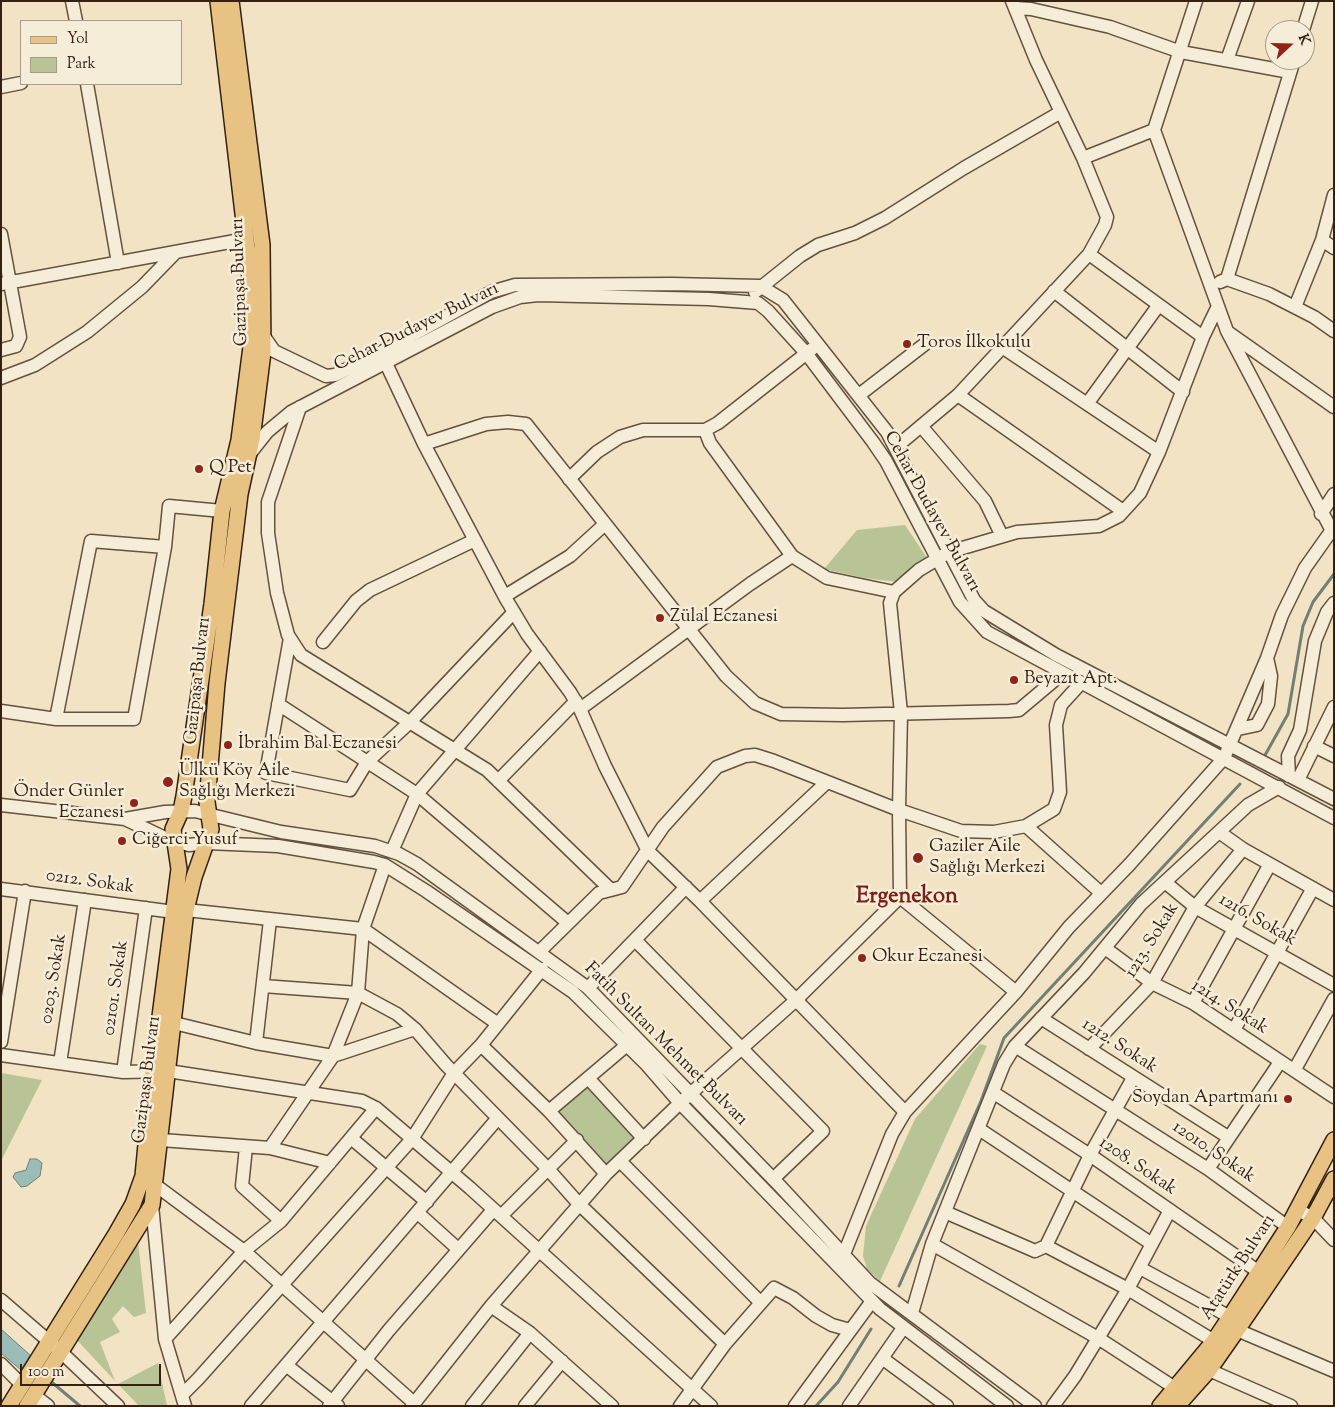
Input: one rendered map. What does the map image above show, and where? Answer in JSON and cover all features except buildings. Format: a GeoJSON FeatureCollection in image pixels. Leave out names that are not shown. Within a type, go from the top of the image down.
{"type":"FeatureCollection","features":[{"type":"Feature","properties":{"kind":"main road","name":"Gazipaşa Bulvarı"},"geometry":{"type":"LineString","coordinates":[[24,1381],[39,1358],[54,1352],[130,1244],[152,1206],[161,1140],[161,1071],[174,1023],[180,911],[179,869],[173,829],[181,811],[212,604],[222,511],[239,440],[251,347],[251,288],[218,1]]}},
{"type":"Feature","properties":{"kind":"main road","name":"Gazipaşa Bulvarı"},"geometry":{"type":"LineString","coordinates":[[54,1352],[134,1204],[143,1176],[161,1071],[180,911],[211,829],[207,802],[220,664],[240,494],[248,456],[263,352],[262,245],[232,1]]}},
{"type":"Feature","properties":{"kind":"main road","name":"Atatürk Bulvarı"},"geometry":{"type":"LineString","coordinates":[[1177,1406],[1209,1370],[1259,1272],[1298,1210],[1334,1140]]}},
{"type":"Feature","properties":{"kind":"main road","name":"Atatürk Bulvarı"},"geometry":{"type":"LineString","coordinates":[[1160,1406],[1214,1341],[1234,1324],[1313,1218],[1334,1179]]}},
{"type":"Feature","properties":{"kind":"main road"},"geometry":{"type":"LineString","coordinates":[[30,1400],[42,1382],[54,1352]]}},
{"type":"Feature","properties":{"kind":"main road"},"geometry":{"type":"LineString","coordinates":[[9,1406],[24,1381]]}},
{"type":"Feature","properties":{"kind":"street"},"geometry":{"type":"LineString","coordinates":[[72,1],[76,20]]}},
{"type":"Feature","properties":{"kind":"street"},"geometry":{"type":"LineString","coordinates":[[844,1254],[892,1134],[905,1112],[1016,992],[1041,958],[1227,752],[1267,658],[1282,615],[1305,568],[1332,528],[1322,514],[1227,331],[1154,130],[1181,52],[1196,1]]}},
{"type":"Feature","properties":{"kind":"street"},"geometry":{"type":"LineString","coordinates":[[1227,60],[1248,1]]}},
{"type":"Feature","properties":{"kind":"street"},"geometry":{"type":"LineString","coordinates":[[1306,20],[1312,1]]}},
{"type":"Feature","properties":{"kind":"street"},"geometry":{"type":"LineString","coordinates":[[1014,4],[1110,27],[1181,52],[1227,60],[1265,64]]}},
{"type":"Feature","properties":{"kind":"street"},"geometry":{"type":"LineString","coordinates":[[896,447],[958,396],[1089,254],[1105,226],[1107,218],[1083,158],[1036,60],[1014,4]]}},
{"type":"Feature","properties":{"kind":"street"},"geometry":{"type":"LineString","coordinates":[[1227,279],[1291,70]]}},
{"type":"Feature","properties":{"kind":"street"},"geometry":{"type":"LineString","coordinates":[[1,87],[20,83]]}},
{"type":"Feature","properties":{"kind":"street"},"geometry":{"type":"LineString","coordinates":[[87,85],[118,263]]}},
{"type":"Feature","properties":{"kind":"street"},"geometry":{"type":"LineString","coordinates":[[747,301],[760,286],[818,245],[855,233],[885,218],[964,168],[1061,112]]}},
{"type":"Feature","properties":{"kind":"street"},"geometry":{"type":"LineString","coordinates":[[1083,158],[1154,130]]}},
{"type":"Feature","properties":{"kind":"street"},"geometry":{"type":"LineString","coordinates":[[1295,307],[1322,240],[1334,195]]}},
{"type":"Feature","properties":{"kind":"street"},"geometry":{"type":"LineString","coordinates":[[1,234],[6,283],[20,337],[16,346],[1,350]]}},
{"type":"Feature","properties":{"kind":"street"},"geometry":{"type":"LineString","coordinates":[[6,283],[246,239]]}},
{"type":"Feature","properties":{"kind":"street"},"geometry":{"type":"LineString","coordinates":[[1322,240],[1334,248]]}},
{"type":"Feature","properties":{"kind":"street"},"geometry":{"type":"LineString","coordinates":[[1,378],[36,364],[87,332],[142,287],[176,252]]}},
{"type":"Feature","properties":{"kind":"street"},"geometry":{"type":"LineString","coordinates":[[1089,254],[1202,337]]}},
{"type":"Feature","properties":{"kind":"street"},"geometry":{"type":"LineString","coordinates":[[1211,286],[1227,279],[1269,294],[1314,317],[1334,331]]}},
{"type":"Feature","properties":{"kind":"street","name":"Cehar Dudayev Bulvarı"},"geometry":{"type":"LineString","coordinates":[[248,456],[267,432],[300,407],[491,292],[515,284],[760,286],[783,300],[896,447],[948,552],[974,600],[984,611],[1056,655],[1227,752],[1279,787],[1334,818]]}},
{"type":"Feature","properties":{"kind":"street"},"geometry":{"type":"LineString","coordinates":[[1054,291],[1183,392]]}},
{"type":"Feature","properties":{"kind":"street","name":"Cehar Dudayev Bulvarı"},"geometry":{"type":"LineString","coordinates":[[263,335],[274,351],[326,376],[336,375],[384,358],[520,297],[538,295],[747,301],[758,303],[768,311],[806,353],[886,461],[960,602],[986,632],[1081,683],[1227,752],[1294,778],[1334,798]]}},
{"type":"Feature","properties":{"kind":"street"},"geometry":{"type":"LineString","coordinates":[[1087,404],[1158,306]]}},
{"type":"Feature","properties":{"kind":"street"},"geometry":{"type":"LineString","coordinates":[[154,1184],[244,1251],[366,1358],[413,1404],[490,1306],[606,1174],[690,1093],[795,1001],[900,897],[901,713],[890,602],[894,592],[919,570],[948,552],[1017,532],[1099,526],[1123,511],[1140,493],[1159,452],[1202,337],[1218,306]]}},
{"type":"Feature","properties":{"kind":"street"},"geometry":{"type":"LineString","coordinates":[[1227,331],[1334,407]]}},
{"type":"Feature","properties":{"kind":"street"},"geometry":{"type":"LineString","coordinates":[[569,479],[597,452],[620,437],[643,430],[705,430],[718,423],[818,344]]}},
{"type":"Feature","properties":{"kind":"street"},"geometry":{"type":"LineString","coordinates":[[858,396],[925,344]]}},
{"type":"Feature","properties":{"kind":"street"},"geometry":{"type":"LineString","coordinates":[[1002,347],[1159,452]]}},
{"type":"Feature","properties":{"kind":"street"},"geometry":{"type":"LineString","coordinates":[[384,358],[424,444],[504,596],[578,705],[604,766],[648,851],[700,901],[795,1001],[905,1112]]}},
{"type":"Feature","properties":{"kind":"street"},"geometry":{"type":"LineString","coordinates":[[958,396],[1123,511]]}},
{"type":"Feature","properties":{"kind":"street"},"geometry":{"type":"LineString","coordinates":[[300,407],[268,502],[268,533],[277,593],[290,638],[300,655],[486,770],[611,890]]}},
{"type":"Feature","properties":{"kind":"street"},"geometry":{"type":"LineString","coordinates":[[424,444],[486,424],[508,422],[526,424],[726,676],[755,703],[781,714],[1019,710],[1063,673]]}},
{"type":"Feature","properties":{"kind":"street"},"geometry":{"type":"LineString","coordinates":[[921,426],[985,501],[1002,536]]}},
{"type":"Feature","properties":{"kind":"street"},"geometry":{"type":"LineString","coordinates":[[705,430],[710,443],[792,556],[827,578],[894,592]]}},
{"type":"Feature","properties":{"kind":"street"},"geometry":{"type":"LineString","coordinates":[[1322,514],[1334,494]]}},
{"type":"Feature","properties":{"kind":"street"},"geometry":{"type":"LineString","coordinates":[[1,711],[56,719],[134,719],[164,547],[169,506],[222,511]]}},
{"type":"Feature","properties":{"kind":"street"},"geometry":{"type":"LineString","coordinates":[[504,596],[570,556],[605,524]]}},
{"type":"Feature","properties":{"kind":"street"},"geometry":{"type":"LineString","coordinates":[[323,642],[356,601],[370,590],[474,540]]}},
{"type":"Feature","properties":{"kind":"street"},"geometry":{"type":"LineString","coordinates":[[56,719],[91,541],[164,547]]}},
{"type":"Feature","properties":{"kind":"street"},"geometry":{"type":"LineString","coordinates":[[498,782],[578,705],[792,556]]}},
{"type":"Feature","properties":{"kind":"street"},"geometry":{"type":"LineString","coordinates":[[1294,778],[1288,756],[1300,730],[1315,641],[1327,612],[1334,603]]}},
{"type":"Feature","properties":{"kind":"street"},"geometry":{"type":"LineString","coordinates":[[290,638],[266,774],[350,790],[367,762],[410,722],[514,612]]}},
{"type":"Feature","properties":{"kind":"street"},"geometry":{"type":"LineString","coordinates":[[392,852],[417,794],[540,651]]}},
{"type":"Feature","properties":{"kind":"street"},"geometry":{"type":"LineString","coordinates":[[1238,728],[1257,725],[1268,704],[1271,676],[1267,658]]}},
{"type":"Feature","properties":{"kind":"street"},"geometry":{"type":"LineString","coordinates":[[539,952],[599,893],[622,887],[663,828],[717,767],[736,758],[754,755],[899,810],[961,831],[994,832],[1026,826],[1054,809],[1060,792],[1056,725],[1061,705],[1081,683]]}},
{"type":"Feature","properties":{"kind":"street"},"geometry":{"type":"LineString","coordinates":[[278,704],[417,794],[568,923]]}},
{"type":"Feature","properties":{"kind":"street"},"geometry":{"type":"LineString","coordinates":[[1294,778],[1332,713]]}},
{"type":"Feature","properties":{"kind":"street"},"geometry":{"type":"LineString","coordinates":[[1314,746],[1334,756]]}},
{"type":"Feature","properties":{"kind":"street"},"geometry":{"type":"LineString","coordinates":[[700,901],[827,782]]}},
{"type":"Feature","properties":{"kind":"street"},"geometry":{"type":"LineString","coordinates":[[912,1313],[932,1244],[1004,1064],[1016,1046],[1105,948],[1141,904],[1166,883],[1248,805],[1279,787]]}},
{"type":"Feature","properties":{"kind":"street"},"geometry":{"type":"LineString","coordinates":[[1,805],[125,819]]}},
{"type":"Feature","properties":{"kind":"street","name":"Fatih Sultan Mehmet Bulvarı"},"geometry":{"type":"LineString","coordinates":[[125,819],[181,811],[210,815],[281,832],[375,846],[417,864],[588,988],[773,1179],[870,1283],[1035,1406]]}},
{"type":"Feature","properties":{"kind":"street","name":"Fatih Sultan Mehmet Bulvarı"},"geometry":{"type":"LineString","coordinates":[[125,819],[163,838],[189,845],[206,843],[278,846],[385,865],[542,969],[573,992],[627,1045],[680,1103],[872,1301],[903,1328],[1007,1406]]}},
{"type":"Feature","properties":{"kind":"street"},"geometry":{"type":"LineString","coordinates":[[1026,826],[1101,893]]}},
{"type":"Feature","properties":{"kind":"street"},"geometry":{"type":"LineString","coordinates":[[1219,832],[1243,849],[1334,900]]}},
{"type":"Feature","properties":{"kind":"street","name":"1213. Sokak"},"geometry":{"type":"LineString","coordinates":[[1089,1049],[1152,983],[1196,907],[1243,849]]}},
{"type":"Feature","properties":{"kind":"street"},"geometry":{"type":"LineString","coordinates":[[1193,1003],[1270,864]]}},
{"type":"Feature","properties":{"kind":"street"},"geometry":{"type":"LineString","coordinates":[[270,1148],[333,1056],[358,993],[363,929],[385,865]]}},
{"type":"Feature","properties":{"kind":"street","name":"1216. Sokak"},"geometry":{"type":"LineString","coordinates":[[1166,883],[1196,907],[1334,985]]}},
{"type":"Feature","properties":{"kind":"street","name":"0212. Sokak"},"geometry":{"type":"LineString","coordinates":[[1,888],[146,908],[363,929]]}},
{"type":"Feature","properties":{"kind":"street"},"geometry":{"type":"LineString","coordinates":[[588,988],[686,888]]}},
{"type":"Feature","properties":{"kind":"street"},"geometry":{"type":"LineString","coordinates":[[1234,1030],[1312,888]]}},
{"type":"Feature","properties":{"kind":"street"},"geometry":{"type":"LineString","coordinates":[[1,1042],[25,891]]}},
{"type":"Feature","properties":{"kind":"street"},"geometry":{"type":"LineString","coordinates":[[900,897],[1016,992]]}},
{"type":"Feature","properties":{"kind":"street","name":"0203. Sokak"},"geometry":{"type":"LineString","coordinates":[[60,1063],[85,900]]}},
{"type":"Feature","properties":{"kind":"street","name":"02101. Sokak"},"geometry":{"type":"LineString","coordinates":[[123,1072],[146,908]]}},
{"type":"Feature","properties":{"kind":"street"},"geometry":{"type":"LineString","coordinates":[[256,1043],[270,920]]}},
{"type":"Feature","properties":{"kind":"street"},"geometry":{"type":"LineString","coordinates":[[363,929],[498,1024]]}},
{"type":"Feature","properties":{"kind":"street"},"geometry":{"type":"LineString","coordinates":[[635,940],[823,1131],[773,1179]]}},
{"type":"Feature","properties":{"kind":"street","name":"1214. Sokak"},"geometry":{"type":"LineString","coordinates":[[1105,948],[1152,983],[1193,1003],[1280,1062],[1295,1069],[1334,1097]]}},
{"type":"Feature","properties":{"kind":"street"},"geometry":{"type":"LineString","coordinates":[[183,1400],[412,1139],[454,1073],[481,1045],[542,969]]}},
{"type":"Feature","properties":{"kind":"street"},"geometry":{"type":"LineString","coordinates":[[263,986],[358,993],[397,1014],[415,1029],[454,1073],[580,1204],[724,1344]]}},
{"type":"Feature","properties":{"kind":"street"},"geometry":{"type":"LineString","coordinates":[[1295,1069],[1334,999]]}},
{"type":"Feature","properties":{"kind":"street","name":"1212. Sokak"},"geometry":{"type":"LineString","coordinates":[[1041,1018],[1228,1137]]}},
{"type":"Feature","properties":{"kind":"street"},"geometry":{"type":"LineString","coordinates":[[174,1023],[256,1043],[333,1056],[415,1029]]}},
{"type":"Feature","properties":{"kind":"street"},"geometry":{"type":"LineString","coordinates":[[481,1045],[549,1110],[606,1174]]}},
{"type":"Feature","properties":{"kind":"street"},"geometry":{"type":"LineString","coordinates":[[549,1110],[627,1045]]}},
{"type":"Feature","properties":{"kind":"street","name":"12010. Sokak"},"geometry":{"type":"LineString","coordinates":[[1016,1046],[1208,1169],[1288,1227]]}},
{"type":"Feature","properties":{"kind":"street"},"geometry":{"type":"LineString","coordinates":[[1,1055],[123,1072],[161,1071],[362,1100],[376,1108],[452,1173],[712,1406]]}},
{"type":"Feature","properties":{"kind":"street"},"geometry":{"type":"LineString","coordinates":[[1208,1169],[1280,1062]]}},
{"type":"Feature","properties":{"kind":"street"},"geometry":{"type":"LineString","coordinates":[[588,1078],[644,1139]]}},
{"type":"Feature","properties":{"kind":"street"},"geometry":{"type":"LineString","coordinates":[[945,1212],[1029,1249],[1035,1251],[1046,1246],[1090,1155],[1133,1078]]}},
{"type":"Feature","properties":{"kind":"street","name":"1208. Sokak"},"geometry":{"type":"LineString","coordinates":[[994,1093],[1090,1155],[1259,1272]]}},
{"type":"Feature","properties":{"kind":"street"},"geometry":{"type":"LineString","coordinates":[[165,1339],[244,1251],[281,1221],[376,1108]]}},
{"type":"Feature","properties":{"kind":"street"},"geometry":{"type":"LineString","coordinates":[[258,1403],[286,1365],[498,1118]]}},
{"type":"Feature","properties":{"kind":"street"},"geometry":{"type":"LineString","coordinates":[[979,1129],[1152,1244]]}},
{"type":"Feature","properties":{"kind":"street"},"geometry":{"type":"LineString","coordinates":[[351,1138],[427,1202]]}},
{"type":"Feature","properties":{"kind":"street"},"geometry":{"type":"LineString","coordinates":[[161,1140],[270,1148],[330,1163]]}},
{"type":"Feature","properties":{"kind":"street"},"geometry":{"type":"LineString","coordinates":[[286,1365],[333,1404],[366,1358],[458,1249],[548,1169],[577,1140]]}},
{"type":"Feature","properties":{"kind":"street"},"geometry":{"type":"LineString","coordinates":[[246,1147],[242,1186],[281,1221]]}},
{"type":"Feature","properties":{"kind":"street"},"geometry":{"type":"LineString","coordinates":[[620,1161],[760,1302]]}},
{"type":"Feature","properties":{"kind":"street"},"geometry":{"type":"LineString","coordinates":[[152,1206],[165,1339],[183,1400]]}},
{"type":"Feature","properties":{"kind":"street"},"geometry":{"type":"LineString","coordinates":[[1053,1406],[1128,1289],[1170,1210]]}},
{"type":"Feature","properties":{"kind":"street"},"geometry":{"type":"LineString","coordinates":[[1298,1210],[1313,1218],[1334,1240]]}},
{"type":"Feature","properties":{"kind":"street"},"geometry":{"type":"LineString","coordinates":[[418,1213],[458,1249]]}},
{"type":"Feature","properties":{"kind":"street"},"geometry":{"type":"LineString","coordinates":[[932,1244],[1098,1338],[1175,1388]]}},
{"type":"Feature","properties":{"kind":"street"},"geometry":{"type":"LineString","coordinates":[[1046,1246],[1128,1289],[1214,1341]]}},
{"type":"Feature","properties":{"kind":"street"},"geometry":{"type":"LineString","coordinates":[[1140,1268],[1234,1324],[1334,1371]]}},
{"type":"Feature","properties":{"kind":"street"},"geometry":{"type":"LineString","coordinates":[[680,1406],[724,1344],[774,1288],[793,1298],[824,1320],[850,1330]]}},
{"type":"Feature","properties":{"kind":"street"},"geometry":{"type":"LineString","coordinates":[[1,1300],[54,1352],[118,1406]]}},
{"type":"Feature","properties":{"kind":"street"},"geometry":{"type":"LineString","coordinates":[[795,1406],[872,1301]]}},
{"type":"Feature","properties":{"kind":"street"},"geometry":{"type":"LineString","coordinates":[[490,1306],[530,1333],[612,1406]]}},
{"type":"Feature","properties":{"kind":"street"},"geometry":{"type":"LineString","coordinates":[[849,1406],[903,1328]]}},
{"type":"Feature","properties":{"kind":"street"},"geometry":{"type":"LineString","coordinates":[[472,1406],[530,1333]]}},
{"type":"Feature","properties":{"kind":"street"},"geometry":{"type":"LineString","coordinates":[[882,1358],[947,1406]]}},
{"type":"Feature","properties":{"kind":"street"},"geometry":{"type":"LineString","coordinates":[[525,1406],[562,1361]]}},
{"type":"Feature","properties":{"kind":"street"},"geometry":{"type":"LineString","coordinates":[[1,1364],[24,1381]]}},
{"type":"Feature","properties":{"kind":"street"},"geometry":{"type":"LineString","coordinates":[[1209,1370],[1291,1406]]}},
{"type":"Feature","properties":{"kind":"street"},"geometry":{"type":"LineString","coordinates":[[30,1400],[48,1406]]}},
{"type":"Feature","properties":{"kind":"green space"},"geometry":{"type":"Polygon","coordinates":[[[905,525],[927,558],[898,582],[864,578],[824,569],[857,530],[905,525]]]}},
{"type":"Feature","properties":{"kind":"green space"},"geometry":{"type":"Polygon","coordinates":[[[980,1044],[987,1046],[880,1281],[867,1269],[863,1256],[866,1226],[915,1119],[980,1044]]]}},
{"type":"Feature","properties":{"kind":"green space"},"geometry":{"type":"Polygon","coordinates":[[[1,1073],[42,1080],[1,1161],[1,1073]]]}},
{"type":"Feature","properties":{"kind":"green space"},"geometry":{"type":"Polygon","coordinates":[[[589,1084],[641,1140],[612,1170],[560,1115],[559,1108],[589,1084]]]}},
{"type":"Feature","properties":{"kind":"green space"},"geometry":{"type":"Polygon","coordinates":[[[138,1242],[146,1313],[134,1317],[123,1306],[112,1319],[120,1332],[100,1342],[115,1381],[77,1340],[138,1242]]]}},
{"type":"Feature","properties":{"kind":"green space"},"geometry":{"type":"Polygon","coordinates":[[[158,1363],[167,1406],[139,1406],[118,1384],[158,1363]]]}},
{"type":"Feature","properties":{"kind":"water"},"geometry":{"type":"Polygon","coordinates":[[[30,1159],[37,1159],[42,1163],[40,1176],[27,1186],[21,1187],[13,1177],[15,1173],[26,1170],[30,1159]]]}},
{"type":"Feature","properties":{"kind":"water"},"geometry":{"type":"Polygon","coordinates":[[[1,1329],[30,1355],[21,1370],[1,1353],[1,1329]]]}},
{"type":"Feature","properties":{"kind":"waterway"},"geometry":{"type":"LineString","coordinates":[[1264,757],[1288,714],[1303,626],[1313,602],[1334,574]]}},
{"type":"Feature","properties":{"kind":"waterway"},"geometry":{"type":"LineString","coordinates":[[899,1286],[981,1101],[1004,1038],[1240,784]]}},
{"type":"Feature","properties":{"kind":"waterway"},"geometry":{"type":"LineString","coordinates":[[816,1406],[838,1382],[871,1329]]}},
{"type":"Feature","properties":{"kind":"waterway"},"geometry":{"type":"LineString","coordinates":[[48,1379],[80,1406]]}},
{"type":"Feature","properties":{"kind":"place","name":"Toros İlkokulu"},"geometry":{"type":"Point","coordinates":[907,344]}},
{"type":"Feature","properties":{"kind":"place","name":"Q Pet"},"geometry":{"type":"Point","coordinates":[199,469]}},
{"type":"Feature","properties":{"kind":"place","name":"Zülal Eczanesi"},"geometry":{"type":"Point","coordinates":[660,618]}},
{"type":"Feature","properties":{"kind":"place","name":"Beyazıt Apt."},"geometry":{"type":"Point","coordinates":[1014,680]}},
{"type":"Feature","properties":{"kind":"place","name":"İbrahim Bal Eczanesi"},"geometry":{"type":"Point","coordinates":[228,745]}},
{"type":"Feature","properties":{"kind":"place","name":"Ülkü Köy Aile Sağlığı Merkezi"},"geometry":{"type":"Point","coordinates":[168,782]}},
{"type":"Feature","properties":{"kind":"place","name":"Önder Günler Eczanesi"},"geometry":{"type":"Point","coordinates":[134,803]}},
{"type":"Feature","properties":{"kind":"place","name":"Ciğerci Yusuf"},"geometry":{"type":"Point","coordinates":[122,841]}},
{"type":"Feature","properties":{"kind":"place","name":"Gaziler Aile Sağlığı Merkezi"},"geometry":{"type":"Point","coordinates":[918,858]}},
{"type":"Feature","properties":{"kind":"place","name":"Okur Eczanesi"},"geometry":{"type":"Point","coordinates":[862,958]}},
{"type":"Feature","properties":{"kind":"place","name":"Soydan Apartmanı"},"geometry":{"type":"Point","coordinates":[1288,1099]}},
{"type":"Feature","properties":{"kind":"district","name":"Ergenekon"},"geometry":{"type":"Point","coordinates":[907,898]}}]}
